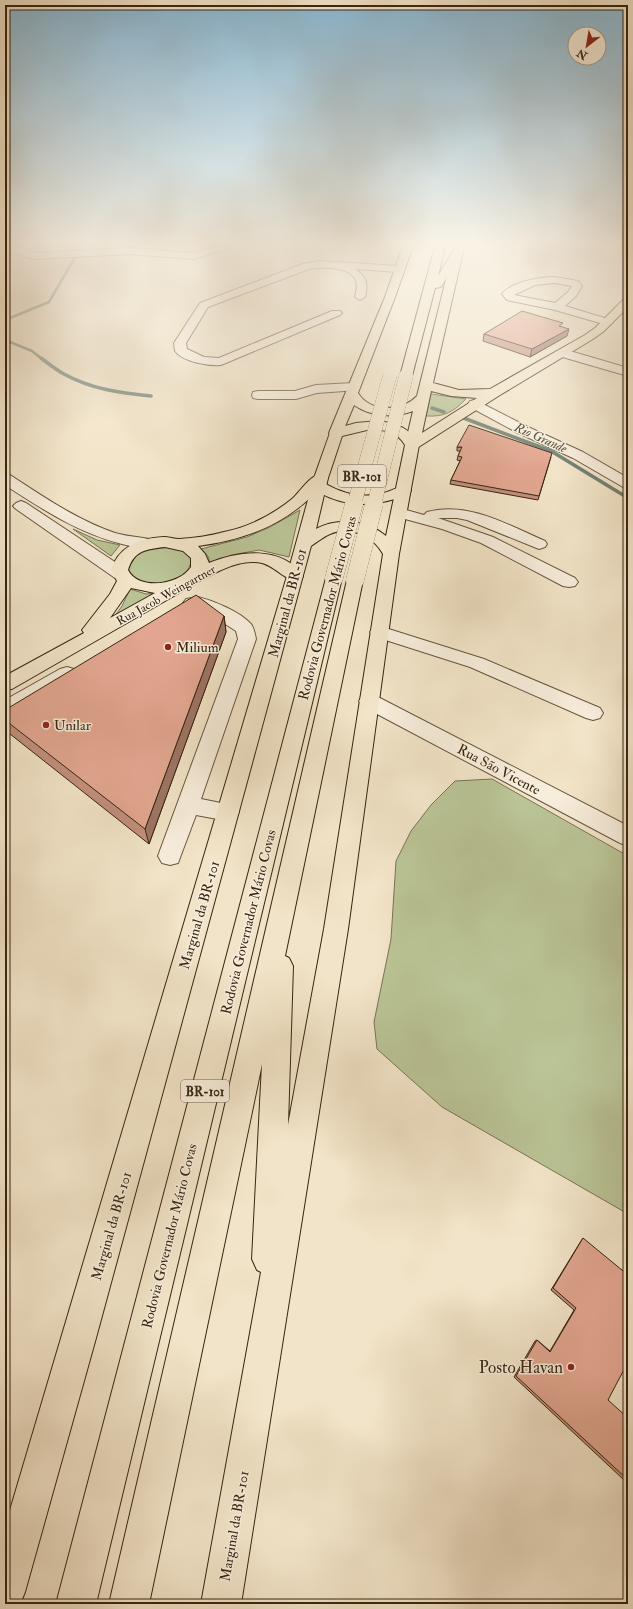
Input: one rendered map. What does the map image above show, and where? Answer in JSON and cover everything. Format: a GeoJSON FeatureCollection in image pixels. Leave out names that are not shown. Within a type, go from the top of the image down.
{"type":"FeatureCollection","features":[{"type":"Feature","properties":{"kind":"main road","name":"Marginal da BR-101"},"geometry":{"type":"LineString","coordinates":[[5,1592],[79,1338],[295,576],[320,482],[336,433],[382,318]]}},
{"type":"Feature","properties":{"kind":"main road","name":"Rodovia Governador Mário Covas"},"geometry":{"type":"LineString","coordinates":[[129,1604],[283,906],[344,579],[406,376],[422,318]]}},
{"type":"Feature","properties":{"kind":"main road","name":"Marginal da BR-101"},"geometry":{"type":"LineString","coordinates":[[221,1604],[336,929],[391,554],[412,445],[443,318]]}},
{"type":"Feature","properties":{"kind":"main road"},"geometry":{"type":"LineString","coordinates":[[397,428],[406,434],[412,445],[475,404],[593,334],[611,318]]}},
{"type":"Feature","properties":{"kind":"main road","name":"Rodovia Governador Mário Covas"},"geometry":{"type":"LineString","coordinates":[[76,1604],[344,579],[391,371]]}},
{"type":"Feature","properties":{"kind":"main road"},"geometry":{"type":"LineString","coordinates":[[353,390],[359,403],[369,408],[384,411],[398,411],[412,407],[426,391],[467,395],[495,392]]}},
{"type":"Feature","properties":{"kind":"main road"},"geometry":{"type":"LineString","coordinates":[[336,433],[362,427],[375,426],[397,428],[454,418]]}},
{"type":"Feature","properties":{"kind":"main road"},"geometry":{"type":"LineString","coordinates":[[177,544],[188,547],[196,552],[200,559],[200,567],[196,574],[187,581],[162,589],[148,589],[136,586],[124,577],[120,566],[123,559],[130,552],[140,547],[152,544],[177,544],[233,536],[254,529],[275,518],[292,506],[320,482],[338,497],[381,500],[403,491]]}},
{"type":"Feature","properties":{"kind":"main road"},"geometry":{"type":"LineString","coordinates":[[304,543],[325,530],[336,527],[354,528],[370,532],[382,539],[388,546],[391,554]]}},
{"type":"Feature","properties":{"kind":"main road","name":"Rua Jacob Weingartner"},"geometry":{"type":"LineString","coordinates":[[5,684],[187,581],[224,564],[246,558],[260,558],[281,564],[295,576]]}},
{"type":"Feature","properties":{"kind":"main road","name":"Rua Jacob Weingartner"},"geometry":{"type":"LineString","coordinates":[[82,641],[108,611],[118,596],[124,577]]}},
{"type":"Feature","properties":{"kind":"main road"},"geometry":{"type":"LineString","coordinates":[[264,1348],[283,906]]}},
{"type":"Feature","properties":{"kind":"street"},"geometry":{"type":"LineString","coordinates":[[196,318],[180,343],[181,351],[194,359],[211,362],[220,361],[324,318]]}},
{"type":"Feature","properties":{"kind":"street"},"geometry":{"type":"LineString","coordinates":[[594,318],[607,322]]}},
{"type":"Feature","properties":{"kind":"street"},"geometry":{"type":"LineString","coordinates":[[563,353],[628,372]]}},
{"type":"Feature","properties":{"kind":"street"},"geometry":{"type":"LineString","coordinates":[[258,395],[296,395],[316,389],[353,390]]}},
{"type":"Feature","properties":{"kind":"street"},"geometry":{"type":"LineString","coordinates":[[475,404],[523,430],[578,455],[628,484]]}},
{"type":"Feature","properties":{"kind":"street"},"geometry":{"type":"LineString","coordinates":[[5,478],[80,525],[109,537],[152,544]]}},
{"type":"Feature","properties":{"kind":"street"},"geometry":{"type":"LineString","coordinates":[[5,495],[124,577]]}},
{"type":"Feature","properties":{"kind":"street"},"geometry":{"type":"LineString","coordinates":[[424,520],[440,512],[454,513],[486,521],[539,544]]}},
{"type":"Feature","properties":{"kind":"street"},"geometry":{"type":"LineString","coordinates":[[399,513],[448,526],[487,540],[569,582]]}},
{"type":"Feature","properties":{"kind":"street"},"geometry":{"type":"LineString","coordinates":[[170,856],[248,639],[244,628],[205,604],[195,602],[174,611]]}},
{"type":"Feature","properties":{"kind":"street"},"geometry":{"type":"LineString","coordinates":[[379,632],[477,663],[593,713]]}},
{"type":"Feature","properties":{"kind":"street"},"geometry":{"type":"LineString","coordinates":[[9,707],[85,663]]}},
{"type":"Feature","properties":{"kind":"street","name":"Rua São Vicente"},"geometry":{"type":"LineString","coordinates":[[369,701],[628,837]]}},
{"type":"Feature","properties":{"kind":"street"},"geometry":{"type":"LineString","coordinates":[[188,806],[228,812]]}},
{"type":"Feature","properties":{"kind":"green space"},"geometry":{"type":"Polygon","coordinates":[[[431,394],[466,399],[448,413],[438,416],[426,416],[431,394]]]}},
{"type":"Feature","properties":{"kind":"green space"},"geometry":{"type":"Polygon","coordinates":[[[300,510],[289,557],[259,550],[232,555],[209,564],[208,557],[201,549],[247,537],[270,527],[300,510]]]}},
{"type":"Feature","properties":{"kind":"green space"},"geometry":{"type":"Polygon","coordinates":[[[73,529],[97,540],[120,545],[111,556],[73,529]]]}},
{"type":"Feature","properties":{"kind":"green space"},"geometry":{"type":"Polygon","coordinates":[[[156,547],[177,549],[188,554],[191,562],[187,570],[178,578],[166,583],[152,584],[138,579],[128,568],[129,563],[138,555],[156,547]]]}},
{"type":"Feature","properties":{"kind":"green space"},"geometry":{"type":"Polygon","coordinates":[[[130,589],[146,594],[154,593],[114,617],[122,606],[130,589]]]}},
{"type":"Feature","properties":{"kind":"green space"},"geometry":{"type":"Polygon","coordinates":[[[492,779],[628,856],[628,1214],[442,1107],[377,1049],[374,1022],[391,939],[396,861],[411,831],[431,805],[455,781],[492,779]]]}},
{"type":"Feature","properties":{"kind":"building"},"geometry":{"type":"Polygon","coordinates":[[[510,318],[546,318],[563,323],[559,326],[569,329],[532,349],[484,334],[510,318]]]}},
{"type":"Feature","properties":{"kind":"building"},"geometry":{"type":"Polygon","coordinates":[[[469,425],[552,453],[539,496],[451,480],[462,457],[458,456],[462,447],[457,447],[469,425]]]}},
{"type":"Feature","properties":{"kind":"building"},"geometry":{"type":"Polygon","coordinates":[[[196,595],[224,616],[145,829],[5,720],[5,710],[196,595]]]}},
{"type":"Feature","properties":{"kind":"building","name":"Posto Havan"},"geometry":{"type":"Polygon","coordinates":[[[583,1238],[628,1275],[628,1362],[608,1400],[628,1418],[627,1479],[516,1376],[537,1340],[550,1352],[576,1308],[553,1288],[583,1238]]]}},
{"type":"Feature","properties":{"kind":"waterway","name":"Rio Grande"},"geometry":{"type":"LineString","coordinates":[[5,320],[10,318]]}},
{"type":"Feature","properties":{"kind":"waterway","name":"Rio Grande"},"geometry":{"type":"LineString","coordinates":[[5,340],[32,351],[42,359]]}},
{"type":"Feature","properties":{"kind":"waterway","name":"Rio Grande"},"geometry":{"type":"LineString","coordinates":[[41,358],[74,379],[95,387],[117,392],[151,396]]}},
{"type":"Feature","properties":{"kind":"waterway","name":"Rio Grande"},"geometry":{"type":"LineString","coordinates":[[432,408],[444,412]]}},
{"type":"Feature","properties":{"kind":"waterway","name":"Rio Grande"},"geometry":{"type":"LineString","coordinates":[[461,417],[551,451],[628,498]]}},
{"type":"Feature","properties":{"kind":"place","name":"Milium"},"geometry":{"type":"Point","coordinates":[168,647]}},
{"type":"Feature","properties":{"kind":"place","name":"Unilar"},"geometry":{"type":"Point","coordinates":[46,725]}},
{"type":"Feature","properties":{"kind":"place","name":"Posto Havan"},"geometry":{"type":"Point","coordinates":[571,1367]}}]}
